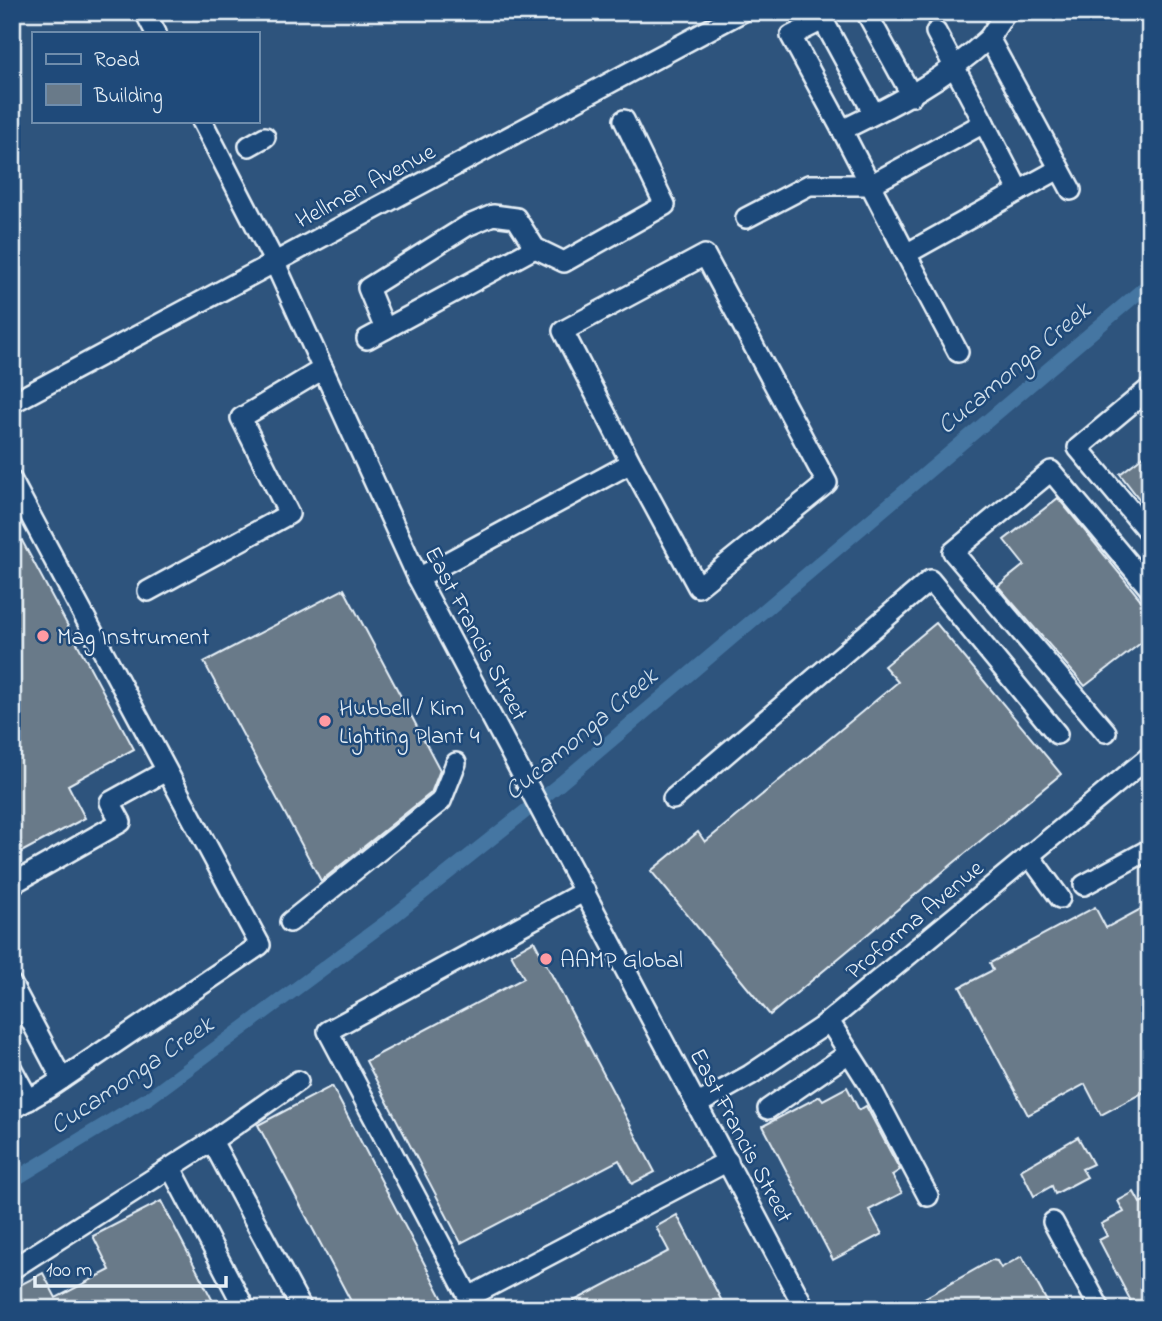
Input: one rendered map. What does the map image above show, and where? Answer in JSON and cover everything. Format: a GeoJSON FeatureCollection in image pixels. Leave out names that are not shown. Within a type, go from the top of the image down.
{"type":"FeatureCollection","features":[{"type":"Feature","properties":{"kind":"street"},"geometry":{"type":"LineString","coordinates":[[145,12],[155,32]]}},
{"type":"Feature","properties":{"kind":"street","name":"Hellman Avenue"},"geometry":{"type":"LineString","coordinates":[[12,403],[742,12]]}},
{"type":"Feature","properties":{"kind":"street"},"geometry":{"type":"LineString","coordinates":[[866,12],[912,96]]}},
{"type":"Feature","properties":{"kind":"street"},"geometry":{"type":"LineString","coordinates":[[842,130],[912,96],[955,67],[989,38],[1008,12]]}},
{"type":"Feature","properties":{"kind":"street"},"geometry":{"type":"LineString","coordinates":[[874,114],[823,20],[792,36],[958,352]]}},
{"type":"Feature","properties":{"kind":"street"},"geometry":{"type":"LineString","coordinates":[[936,32],[1019,191]]}},
{"type":"Feature","properties":{"kind":"street"},"geometry":{"type":"LineString","coordinates":[[989,38],[1071,190]]}},
{"type":"Feature","properties":{"kind":"street"},"geometry":{"type":"LineString","coordinates":[[385,329],[368,288],[467,226],[493,215],[516,218],[535,248],[564,262],[665,205],[624,120]]}},
{"type":"Feature","properties":{"kind":"street","name":"East Francis Street"},"geometry":{"type":"LineString","coordinates":[[203,122],[274,261],[418,578],[805,1309]]}},
{"type":"Feature","properties":{"kind":"street"},"geometry":{"type":"LineString","coordinates":[[746,218],[809,186],[870,185],[984,123]]}},
{"type":"Feature","properties":{"kind":"street"},"geometry":{"type":"LineString","coordinates":[[906,254],[1059,169]]}},
{"type":"Feature","properties":{"kind":"street"},"geometry":{"type":"LineString","coordinates":[[367,339],[535,248]]}},
{"type":"Feature","properties":{"kind":"street"},"geometry":{"type":"LineString","coordinates":[[705,255],[827,483],[698,587],[631,463],[563,331],[705,255]]}},
{"type":"Feature","properties":{"kind":"street"},"geometry":{"type":"LineString","coordinates":[[148,591],[289,514],[242,418],[323,369]]}},
{"type":"Feature","properties":{"kind":"street"},"geometry":{"type":"LineString","coordinates":[[1150,388],[1078,448],[1150,534]]}},
{"type":"Feature","properties":{"kind":"street"},"geometry":{"type":"LineString","coordinates":[[418,578],[631,463]]}},
{"type":"Feature","properties":{"kind":"street"},"geometry":{"type":"LineString","coordinates":[[1106,732],[953,552],[1051,471],[1150,589]]}},
{"type":"Feature","properties":{"kind":"street"},"geometry":{"type":"LineString","coordinates":[[12,481],[260,945],[21,1105],[12,1069]]}},
{"type":"Feature","properties":{"kind":"street"},"geometry":{"type":"LineString","coordinates":[[673,799],[930,580],[1057,734]]}},
{"type":"Feature","properties":{"kind":"street","name":"Proforma Avenue"},"geometry":{"type":"LineString","coordinates":[[698,1104],[750,1075],[829,1021],[1150,756]]}},
{"type":"Feature","properties":{"kind":"street"},"geometry":{"type":"LineString","coordinates":[[290,922],[441,801],[456,763]]}},
{"type":"Feature","properties":{"kind":"street"},"geometry":{"type":"LineString","coordinates":[[12,884],[121,822],[110,802],[166,771]]}},
{"type":"Feature","properties":{"kind":"street"},"geometry":{"type":"LineString","coordinates":[[1084,885],[1150,849]]}},
{"type":"Feature","properties":{"kind":"street"},"geometry":{"type":"LineString","coordinates":[[1029,855],[1060,898]]}},
{"type":"Feature","properties":{"kind":"street"},"geometry":{"type":"LineString","coordinates":[[585,891],[328,1031],[472,1303],[728,1161]]}},
{"type":"Feature","properties":{"kind":"street"},"geometry":{"type":"LineString","coordinates":[[12,985],[62,1079]]}},
{"type":"Feature","properties":{"kind":"street"},"geometry":{"type":"LineString","coordinates":[[829,1021],[869,1084],[928,1196]]}},
{"type":"Feature","properties":{"kind":"street"},"geometry":{"type":"LineString","coordinates":[[768,1109],[849,1053]]}},
{"type":"Feature","properties":{"kind":"street"},"geometry":{"type":"LineString","coordinates":[[12,1269],[171,1168],[298,1081]]}},
{"type":"Feature","properties":{"kind":"street"},"geometry":{"type":"LineString","coordinates":[[212,1141],[302,1309]]}},
{"type":"Feature","properties":{"kind":"street"},"geometry":{"type":"LineString","coordinates":[[171,1168],[245,1309]]}},
{"type":"Feature","properties":{"kind":"street"},"geometry":{"type":"LineString","coordinates":[[1053,1222],[1100,1309]]}},
{"type":"Feature","properties":{"kind":"building"},"geometry":{"type":"Polygon","coordinates":[[[1150,451],[1150,513],[1120,474],[1150,451]]]}},
{"type":"Feature","properties":{"kind":"building"},"geometry":{"type":"Polygon","coordinates":[[[1058,498],[1150,611],[1150,636],[1085,686],[998,586],[1024,565],[1004,540],[1058,498]]]}},
{"type":"Feature","properties":{"kind":"building","name":"Mag Instrument"},"geometry":{"type":"Polygon","coordinates":[[[12,522],[134,749],[68,785],[85,818],[12,857],[12,522]]]}},
{"type":"Feature","properties":{"kind":"building","name":"Hubbell / Kim Lighting Plant 4"},"geometry":{"type":"Polygon","coordinates":[[[344,589],[440,770],[431,793],[321,881],[204,662],[344,589]]]}},
{"type":"Feature","properties":{"kind":"building"},"geometry":{"type":"Polygon","coordinates":[[[936,623],[1061,774],[770,1015],[651,871],[698,832],[705,842],[898,682],[884,666],[936,623]]]}},
{"type":"Feature","properties":{"kind":"building"},"geometry":{"type":"Polygon","coordinates":[[[1150,904],[1150,1089],[1101,1115],[1085,1084],[1028,1115],[960,987],[993,970],[990,963],[1095,907],[1106,928],[1150,904]]]}},
{"type":"Feature","properties":{"kind":"building"},"geometry":{"type":"Polygon","coordinates":[[[534,941],[655,1172],[632,1184],[619,1160],[461,1243],[366,1061],[524,978],[511,954],[534,941]]]}},
{"type":"Feature","properties":{"kind":"building"},"geometry":{"type":"Polygon","coordinates":[[[332,1086],[448,1309],[355,1309],[258,1125],[332,1086]]]}},
{"type":"Feature","properties":{"kind":"building"},"geometry":{"type":"Polygon","coordinates":[[[847,1087],[859,1110],[866,1106],[900,1170],[892,1175],[902,1193],[869,1210],[882,1234],[833,1260],[763,1126],[820,1096],[823,1100],[847,1087]]]}},
{"type":"Feature","properties":{"kind":"building"},"geometry":{"type":"Polygon","coordinates":[[[1078,1137],[1093,1164],[1082,1169],[1087,1177],[1055,1194],[1052,1186],[1034,1196],[1021,1170],[1078,1137]]]}},
{"type":"Feature","properties":{"kind":"building"},"geometry":{"type":"Polygon","coordinates":[[[1134,1192],[1140,1203],[1150,1198],[1150,1309],[1135,1309],[1099,1240],[1107,1236],[1101,1224],[1124,1212],[1118,1201],[1134,1192]]]}},
{"type":"Feature","properties":{"kind":"building"},"geometry":{"type":"Polygon","coordinates":[[[161,1201],[217,1309],[12,1309],[12,1289],[43,1273],[56,1298],[110,1270],[93,1236],[161,1201]]]}},
{"type":"Feature","properties":{"kind":"building"},"geometry":{"type":"Polygon","coordinates":[[[677,1215],[726,1309],[559,1309],[669,1251],[656,1227],[677,1215]]]}},
{"type":"Feature","properties":{"kind":"building"},"geometry":{"type":"Polygon","coordinates":[[[1022,1256],[1051,1309],[905,1309],[992,1260],[997,1261],[1001,1268],[1022,1256]]]}},
{"type":"Feature","properties":{"kind":"waterway","name":"Cucamonga Creek"},"geometry":{"type":"LineString","coordinates":[[12,1181],[150,1097],[390,919],[561,783],[1150,283]]}},
{"type":"Feature","properties":{"kind":"place","name":"Mag Instrument"},"geometry":{"type":"Point","coordinates":[43,636]}},
{"type":"Feature","properties":{"kind":"place","name":"Hubbell / Kim Lighting Plant 4"},"geometry":{"type":"Point","coordinates":[325,721]}},
{"type":"Feature","properties":{"kind":"place","name":"AAMP Global"},"geometry":{"type":"Point","coordinates":[546,959]}}]}
